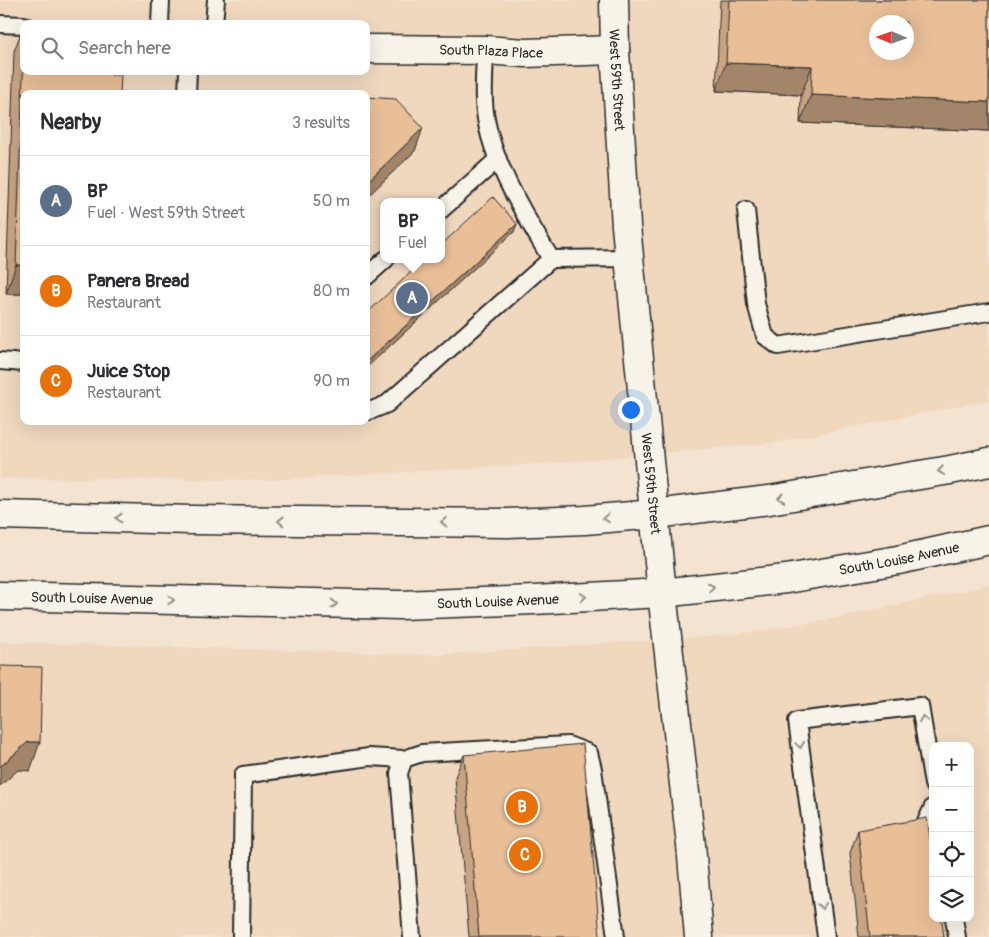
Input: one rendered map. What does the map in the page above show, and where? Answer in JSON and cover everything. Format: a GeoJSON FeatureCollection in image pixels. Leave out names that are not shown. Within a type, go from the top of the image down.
{"type":"FeatureCollection","features":[{"type":"Feature","properties":{"kind":"main road","name":"West 59th Street"},"geometry":{"type":"LineString","coordinates":[[614,0],[615,50],[630,258],[662,593],[691,845],[699,937]]}},
{"type":"Feature","properties":{"kind":"main road","name":"South Plaza Place"},"geometry":{"type":"LineString","coordinates":[[370,49],[485,50],[525,53],[615,50]]}},
{"type":"Feature","properties":{"kind":"main road"},"geometry":{"type":"LineString","coordinates":[[0,516],[508,523],[654,514],[769,500],[989,462]]}},
{"type":"Feature","properties":{"kind":"main road","name":"South Louise Avenue"},"geometry":{"type":"LineString","coordinates":[[0,596],[400,605],[662,593],[786,579],[898,560],[989,540]]}},
{"type":"Feature","properties":{"kind":"lane"},"geometry":{"type":"LineString","coordinates":[[160,20],[161,0]]}},
{"type":"Feature","properties":{"kind":"lane"},"geometry":{"type":"LineString","coordinates":[[214,20],[216,0]]}},
{"type":"Feature","properties":{"kind":"lane"},"geometry":{"type":"LineString","coordinates":[[0,24],[20,25]]}},
{"type":"Feature","properties":{"kind":"lane"},"geometry":{"type":"LineString","coordinates":[[485,50],[485,112],[495,153],[522,212],[551,259]]}},
{"type":"Feature","properties":{"kind":"lane"},"geometry":{"type":"LineString","coordinates":[[187,90],[188,75]]}},
{"type":"Feature","properties":{"kind":"lane"},"geometry":{"type":"LineString","coordinates":[[445,206],[498,159]]}},
{"type":"Feature","properties":{"kind":"lane"},"geometry":{"type":"LineString","coordinates":[[746,210],[756,304],[765,336],[778,346],[989,312]]}},
{"type":"Feature","properties":{"kind":"lane"},"geometry":{"type":"LineString","coordinates":[[370,410],[387,404],[551,259],[630,258]]}},
{"type":"Feature","properties":{"kind":"lane"},"geometry":{"type":"LineString","coordinates":[[370,273],[382,263]]}},
{"type":"Feature","properties":{"kind":"lane"},"geometry":{"type":"LineString","coordinates":[[0,361],[20,363]]}},
{"type":"Feature","properties":{"kind":"lane"},"geometry":{"type":"LineString","coordinates":[[826,937],[797,721],[920,706],[929,760]]}},
{"type":"Feature","properties":{"kind":"lane"},"geometry":{"type":"LineString","coordinates":[[241,937],[243,775],[370,757],[404,759],[422,753],[568,745],[589,753],[593,769],[616,937]]}},
{"type":"Feature","properties":{"kind":"lane"},"geometry":{"type":"LineString","coordinates":[[404,759],[400,773],[412,937]]}},
{"type":"Feature","properties":{"kind":"lane"},"geometry":{"type":"LineString","coordinates":[[929,816],[926,822],[929,845]]}},
{"type":"Feature","properties":{"kind":"lane"},"geometry":{"type":"LineString","coordinates":[[955,922],[957,937]]}},
{"type":"Feature","properties":{"kind":"shaded area"},"geometry":{"type":"Polygon","coordinates":[[[0,0],[989,0],[989,400],[773,443],[542,464],[271,480],[0,478],[0,0]]]}},
{"type":"Feature","properties":{"kind":"shaded area"},"geometry":{"type":"Polygon","coordinates":[[[989,584],[989,937],[0,937],[0,642],[434,655],[731,635],[827,620],[989,584]]]}},
{"type":"Feature","properties":{"kind":"building"},"geometry":{"type":"Polygon","coordinates":[[[729,0],[989,0],[989,102],[811,95],[812,66],[726,63],[729,0]]]}},
{"type":"Feature","properties":{"kind":"building"},"geometry":{"type":"Polygon","coordinates":[[[23,75],[121,75],[120,90],[23,90],[23,75]]]}},
{"type":"Feature","properties":{"kind":"building"},"geometry":{"type":"Polygon","coordinates":[[[370,97],[396,99],[423,128],[370,179],[370,97]]]}},
{"type":"Feature","properties":{"kind":"building"},"geometry":{"type":"Polygon","coordinates":[[[20,158],[20,265],[16,265],[20,158]]]}},
{"type":"Feature","properties":{"kind":"building"},"geometry":{"type":"Polygon","coordinates":[[[493,197],[517,224],[370,358],[370,310],[421,263],[445,263],[445,241],[493,197]]]}},
{"type":"Feature","properties":{"kind":"building"},"geometry":{"type":"Polygon","coordinates":[[[0,666],[42,667],[40,742],[28,742],[0,767],[0,666]]]}},
{"type":"Feature","properties":{"kind":"building"},"geometry":{"type":"Polygon","coordinates":[[[583,744],[600,937],[479,937],[464,755],[583,744]]]}},
{"type":"Feature","properties":{"kind":"building"},"geometry":{"type":"Polygon","coordinates":[[[927,818],[929,831],[929,922],[942,922],[944,937],[870,937],[858,830],[927,818]]]}},
{"type":"Feature","properties":{"kind":"place","name":"BP"},"geometry":{"type":"Point","coordinates":[412,298]}},
{"type":"Feature","properties":{"kind":"place","name":"Panera Bread"},"geometry":{"type":"Point","coordinates":[522,807]}},
{"type":"Feature","properties":{"kind":"place","name":"Juice Stop"},"geometry":{"type":"Point","coordinates":[525,855]}}]}
